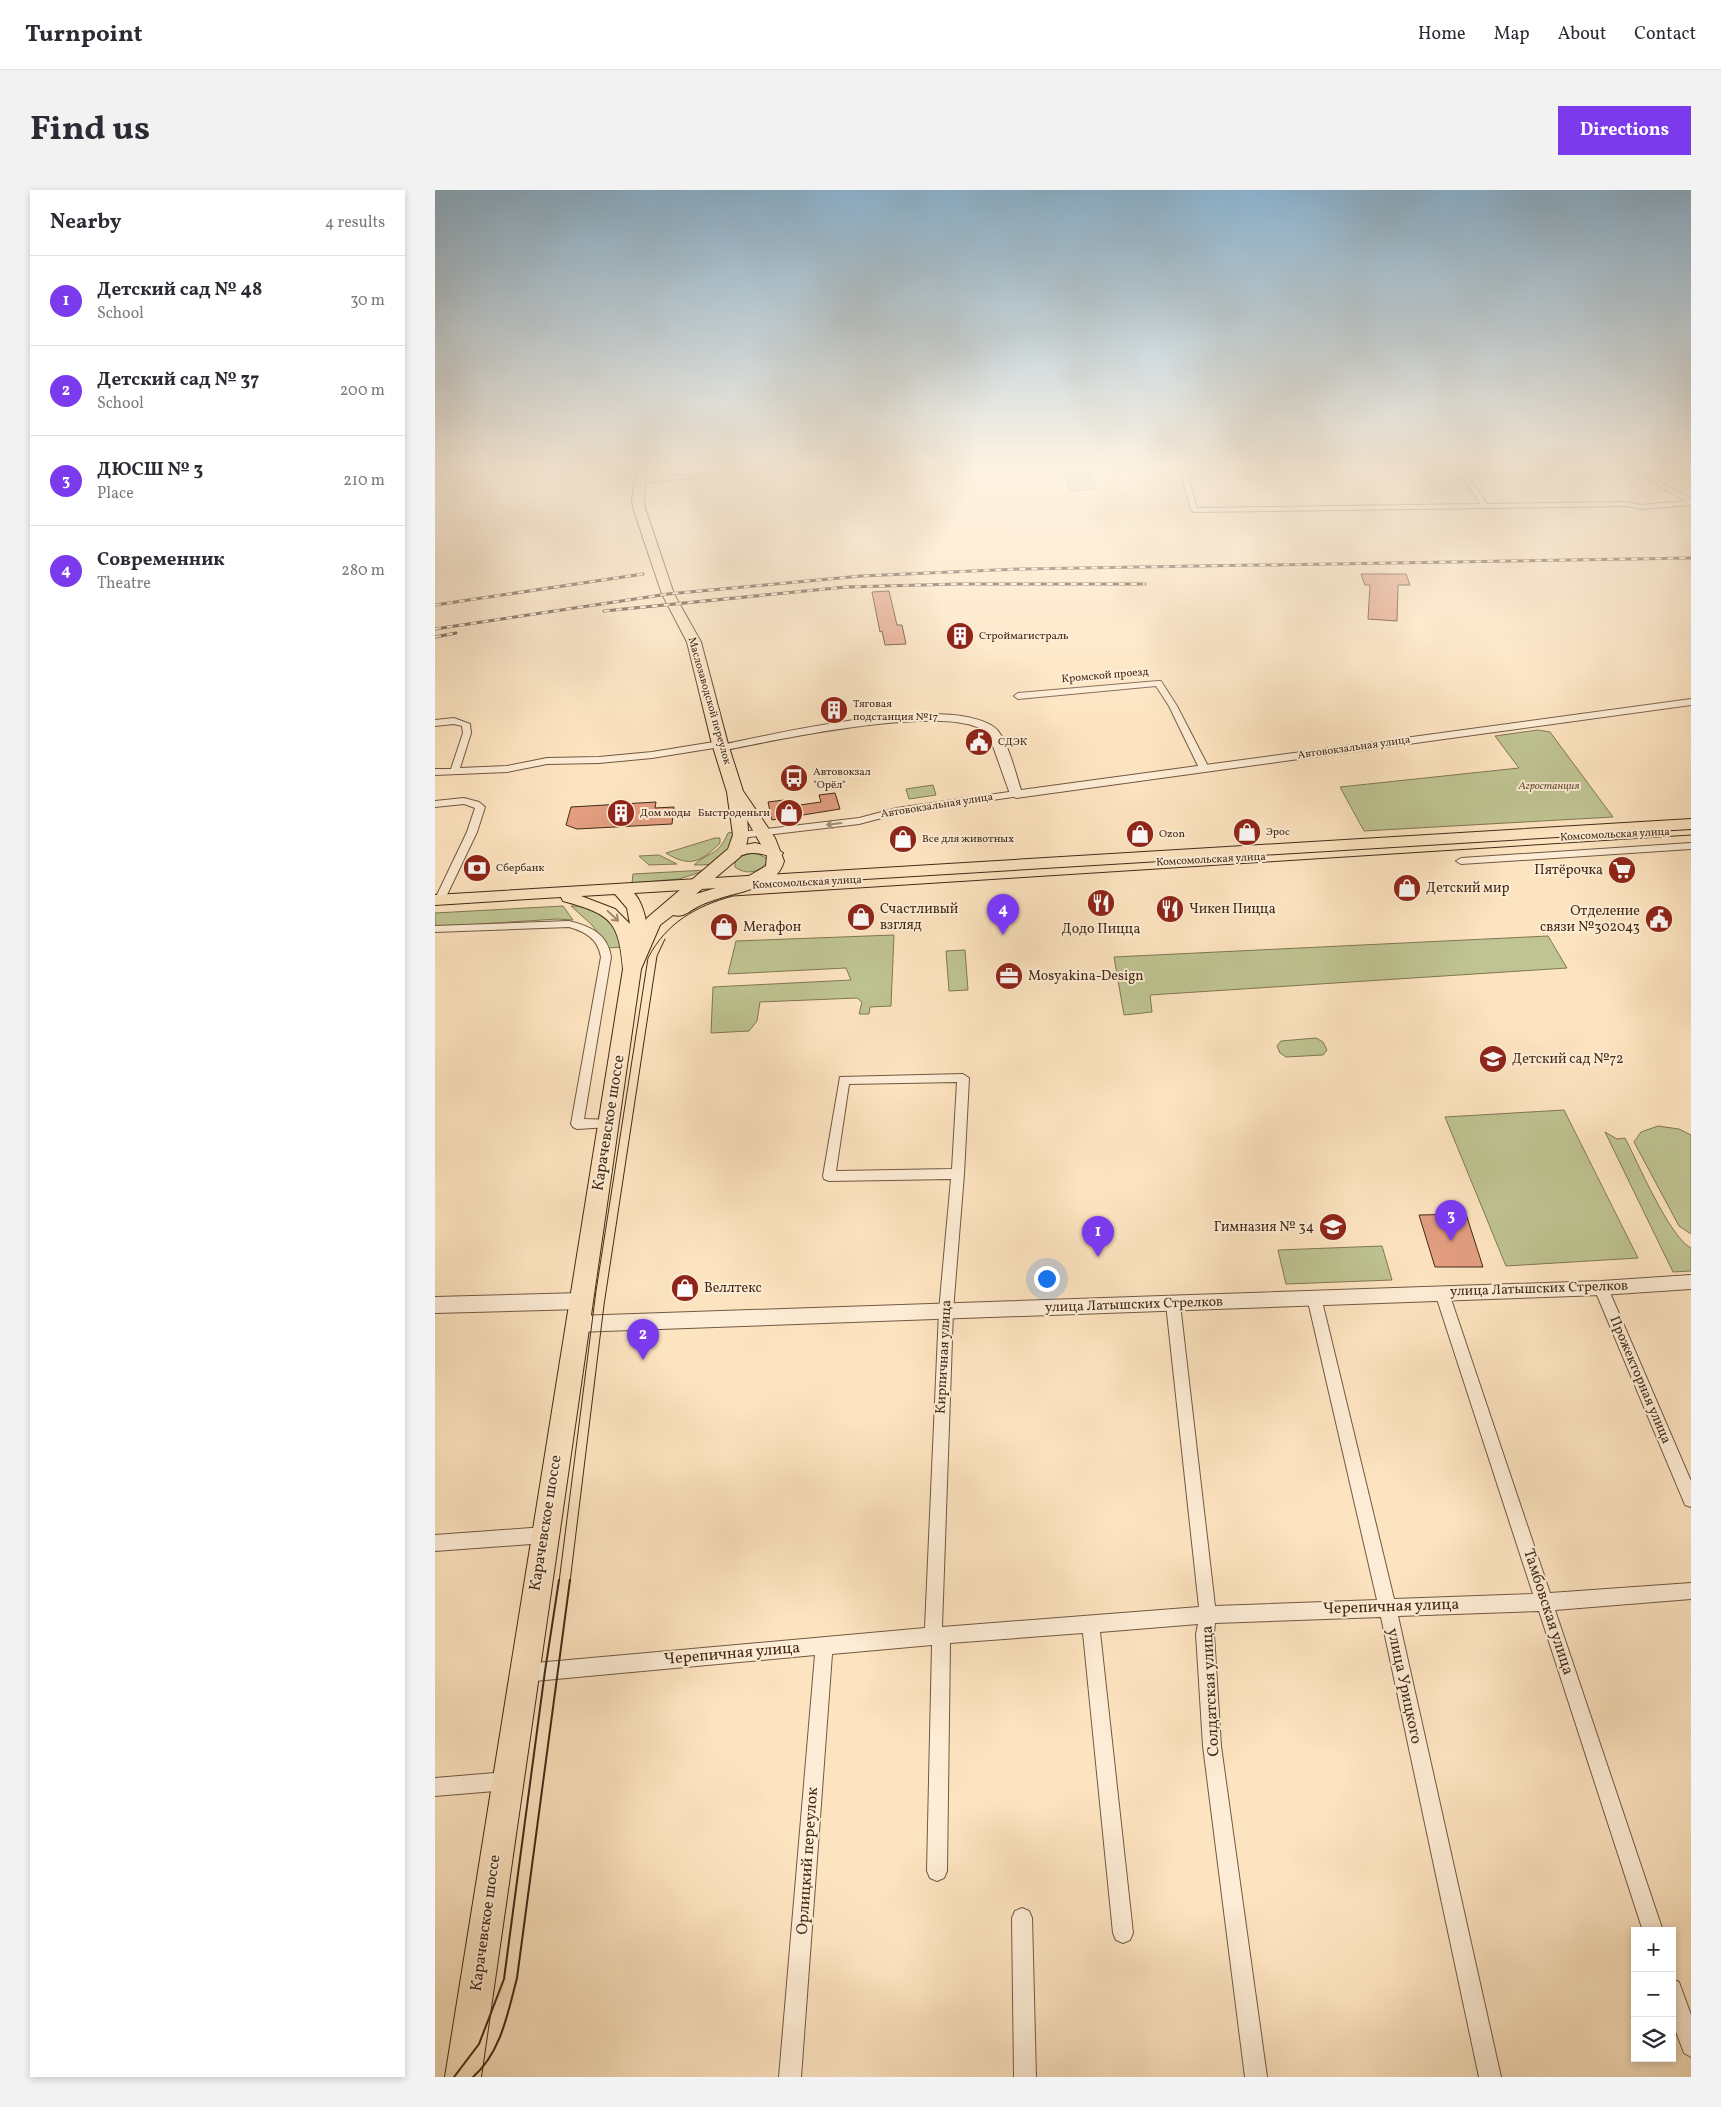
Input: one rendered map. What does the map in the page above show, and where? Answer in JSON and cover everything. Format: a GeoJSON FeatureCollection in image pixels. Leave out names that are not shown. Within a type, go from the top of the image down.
{"type":"FeatureCollection","features":[{"type":"Feature","properties":{"kind":"highway","name":"Маслозаводской переулок"},"geometry":{"type":"LineString","coordinates":[[656,557],[668,594],[694,642],[735,792],[741,835],[737,849],[729,858]]}},
{"type":"Feature","properties":{"kind":"highway","name":"Маслозаводской переулок"},"geometry":{"type":"LineString","coordinates":[[735,792],[763,833],[776,857]]}},
{"type":"Feature","properties":{"kind":"highway"},"geometry":{"type":"LineString","coordinates":[[759,879],[772,870],[776,857]]}},
{"type":"Feature","properties":{"kind":"highway"},"geometry":{"type":"LineString","coordinates":[[632,969],[644,938],[653,922],[729,858]]}},
{"type":"Feature","properties":{"kind":"highway","name":"Комсомольская улица"},"geometry":{"type":"LineString","coordinates":[[727,884],[759,879]]}},
{"type":"Feature","properties":{"kind":"highway"},"geometry":{"type":"LineString","coordinates":[[632,969],[653,935],[672,917],[697,900],[727,884]]}},
{"type":"Feature","properties":{"kind":"highway","name":"Карачевское шоссе"},"geometry":{"type":"LineString","coordinates":[[463,2077],[544,1535],[632,969]]}},
{"type":"Feature","properties":{"kind":"main road","name":"Комсомольская улица"},"geometry":{"type":"LineString","coordinates":[[759,879],[1691,824]]}},
{"type":"Feature","properties":{"kind":"main road","name":"Комсомольская улица"},"geometry":{"type":"LineString","coordinates":[[437,902],[727,884],[1691,831]]}},
{"type":"Feature","properties":{"kind":"main road"},"geometry":{"type":"LineString","coordinates":[[727,884],[720,874],[729,858],[740,850],[753,847],[767,850],[789,872],[807,876]]}},
{"type":"Feature","properties":{"kind":"main road","name":"Комсомольская улица"},"geometry":{"type":"LineString","coordinates":[[437,902],[569,898],[622,891]]}},
{"type":"Feature","properties":{"kind":"main road"},"geometry":{"type":"LineString","coordinates":[[622,891],[636,907],[639,917],[632,969]]}},
{"type":"Feature","properties":{"kind":"main road"},"geometry":{"type":"LineString","coordinates":[[569,898],[601,907],[615,916],[630,939],[632,969]]}},
{"type":"Feature","properties":{"kind":"street","name":"Кромской проезд"},"geometry":{"type":"LineString","coordinates":[[1018,696],[1158,683],[1173,706],[1204,768]]}},
{"type":"Feature","properties":{"kind":"street","name":"Автовокзальная улица"},"geometry":{"type":"LineString","coordinates":[[741,835],[859,821],[897,810],[1691,702]]}},
{"type":"Feature","properties":{"kind":"street"},"geometry":{"type":"LineString","coordinates":[[436,775],[455,771],[507,769],[547,761],[652,756],[885,720],[928,717],[963,720],[983,726],[996,735],[1016,794]]}},
{"type":"Feature","properties":{"kind":"street"},"geometry":{"type":"LineString","coordinates":[[435,723],[454,721],[466,724],[467,733],[455,771]]}},
{"type":"Feature","properties":{"kind":"street"},"geometry":{"type":"LineString","coordinates":[[435,804],[466,801],[473,802],[480,807],[472,832],[437,902]]}},
{"type":"Feature","properties":{"kind":"street"},"geometry":{"type":"LineString","coordinates":[[1461,861],[1691,846]]}},
{"type":"Feature","properties":{"kind":"street"},"geometry":{"type":"LineString","coordinates":[[435,929],[569,924],[587,930],[601,940],[606,957],[577,1124],[609,1123]]}},
{"type":"Feature","properties":{"kind":"street","name":"Кирпичная улица"},"geometry":{"type":"LineString","coordinates":[[937,1636],[946,1311],[958,1174],[963,1078],[844,1080],[829,1176],[958,1174]]}},
{"type":"Feature","properties":{"kind":"street","name":"улица Латышских Стрелков"},"geometry":{"type":"LineString","coordinates":[[435,1305],[579,1313],[946,1311],[1601,1288],[1691,1282]]}},
{"type":"Feature","properties":{"kind":"street","name":"Прожекторная улица"},"geometry":{"type":"LineString","coordinates":[[1601,1288],[1691,1500]]}},
{"type":"Feature","properties":{"kind":"street","name":"Тамбовская улица"},"geometry":{"type":"LineString","coordinates":[[1442,1293],[1652,1927]]}},
{"type":"Feature","properties":{"kind":"street","name":"улица Урицкого"},"geometry":{"type":"LineString","coordinates":[[1314,1297],[1387,1607],[1490,2077]]}},
{"type":"Feature","properties":{"kind":"street","name":"Солдатская улица"},"geometry":{"type":"LineString","coordinates":[[1173,1304],[1208,1615],[1205,1634],[1212,1746],[1256,2077]]}},
{"type":"Feature","properties":{"kind":"street"},"geometry":{"type":"LineString","coordinates":[[435,1543],[544,1535]]}},
{"type":"Feature","properties":{"kind":"street","name":"Черепичная улица"},"geometry":{"type":"LineString","coordinates":[[523,1673],[937,1636],[1208,1615],[1544,1602],[1691,1591]]}},
{"type":"Feature","properties":{"kind":"street"},"geometry":{"type":"LineString","coordinates":[[1091,1624],[1123,1934]]}},
{"type":"Feature","properties":{"kind":"street"},"geometry":{"type":"LineString","coordinates":[[937,1636],[937,1871]]}},
{"type":"Feature","properties":{"kind":"street","name":"Орлицкий переулок"},"geometry":{"type":"LineString","coordinates":[[791,2077],[824,1646]]}},
{"type":"Feature","properties":{"kind":"street"},"geometry":{"type":"LineString","coordinates":[[435,1787],[507,1781]]}},
{"type":"Feature","properties":{"kind":"street"},"geometry":{"type":"LineString","coordinates":[[1022,1918],[1025,2077]]}},
{"type":"Feature","properties":{"kind":"street"},"geometry":{"type":"LineString","coordinates":[[1676,2001],[1691,2046]]}},
{"type":"Feature","properties":{"kind":"green space","name":"Агростанция"},"geometry":{"type":"Polygon","coordinates":[[[1538,730],[1550,732],[1613,817],[1364,831],[1340,787],[1519,768],[1495,736],[1538,730]]]}},
{"type":"Feature","properties":{"kind":"green space"},"geometry":{"type":"Polygon","coordinates":[[[933,785],[936,795],[909,799],[906,789],[933,785]]]}},
{"type":"Feature","properties":{"kind":"green space"},"geometry":{"type":"Polygon","coordinates":[[[733,832],[730,847],[720,859],[711,864],[694,865],[717,850],[728,833],[733,832]]]}},
{"type":"Feature","properties":{"kind":"green space"},"geometry":{"type":"Polygon","coordinates":[[[720,838],[720,843],[707,855],[695,861],[674,858],[666,853],[720,838]]]}},
{"type":"Feature","properties":{"kind":"green space"},"geometry":{"type":"Polygon","coordinates":[[[756,853],[766,858],[767,862],[760,869],[748,872],[735,867],[735,863],[741,857],[746,854],[756,853]]]}},
{"type":"Feature","properties":{"kind":"green space"},"geometry":{"type":"Polygon","coordinates":[[[659,855],[677,864],[649,865],[639,856],[659,855]]]}},
{"type":"Feature","properties":{"kind":"green space"},"geometry":{"type":"Polygon","coordinates":[[[707,870],[679,879],[632,883],[633,874],[707,870]]]}},
{"type":"Feature","properties":{"kind":"green space"},"geometry":{"type":"Polygon","coordinates":[[[563,906],[573,920],[557,919],[435,927],[435,913],[563,906]]]}},
{"type":"Feature","properties":{"kind":"green space"},"geometry":{"type":"Polygon","coordinates":[[[571,906],[597,912],[605,918],[618,931],[622,947],[609,948],[592,925],[571,906]]]}},
{"type":"Feature","properties":{"kind":"green space"},"geometry":{"type":"Polygon","coordinates":[[[894,935],[891,1006],[870,1007],[869,1014],[859,1014],[862,1002],[857,998],[760,1002],[757,1021],[749,1031],[711,1033],[713,987],[851,980],[846,968],[728,974],[736,941],[894,935]]]}},
{"type":"Feature","properties":{"kind":"green space"},"geometry":{"type":"Polygon","coordinates":[[[1548,936],[1567,968],[1150,995],[1152,1012],[1124,1015],[1114,957],[1548,936]]]}},
{"type":"Feature","properties":{"kind":"green space"},"geometry":{"type":"Polygon","coordinates":[[[965,950],[968,990],[949,991],[946,951],[965,950]]]}},
{"type":"Feature","properties":{"kind":"green space"},"geometry":{"type":"Polygon","coordinates":[[[1316,1038],[1323,1042],[1327,1050],[1323,1055],[1286,1057],[1280,1053],[1277,1046],[1281,1041],[1316,1038]]]}},
{"type":"Feature","properties":{"kind":"green space"},"geometry":{"type":"Polygon","coordinates":[[[1564,1110],[1638,1258],[1506,1266],[1445,1117],[1564,1110]]]}},
{"type":"Feature","properties":{"kind":"green space"},"geometry":{"type":"Polygon","coordinates":[[[1658,1126],[1679,1129],[1691,1135],[1691,1234],[1679,1226],[1634,1142],[1641,1132],[1658,1126]]]}},
{"type":"Feature","properties":{"kind":"green space"},"geometry":{"type":"Polygon","coordinates":[[[1605,1132],[1617,1139],[1625,1138],[1664,1215],[1683,1241],[1691,1248],[1691,1271],[1673,1272],[1605,1132]]]}},
{"type":"Feature","properties":{"kind":"green space"},"geometry":{"type":"Polygon","coordinates":[[[1382,1246],[1392,1280],[1286,1284],[1278,1250],[1382,1246]]]}},
{"type":"Feature","properties":{"kind":"building"},"geometry":{"type":"Polygon","coordinates":[[[1361,574],[1406,574],[1410,585],[1398,585],[1397,621],[1368,619],[1370,585],[1365,585],[1361,574]]]}},
{"type":"Feature","properties":{"kind":"building"},"geometry":{"type":"Polygon","coordinates":[[[889,591],[897,625],[902,625],[906,644],[885,645],[882,631],[880,632],[872,592],[889,591]]]}},
{"type":"Feature","properties":{"kind":"building","name":"Строймагистраль"},"geometry":{"type":"Polygon","coordinates":[[[954,627],[968,627],[967,645],[953,645],[954,627]]]}},
{"type":"Feature","properties":{"kind":"building","name":"Тяговая подстанция №17"},"geometry":{"type":"Polygon","coordinates":[[[839,700],[844,719],[829,721],[824,701],[839,700]]]}},
{"type":"Feature","properties":{"kind":"building"},"geometry":{"type":"Polygon","coordinates":[[[835,793],[840,809],[772,820],[768,802],[784,800],[786,807],[821,802],[819,795],[835,793]]]}},
{"type":"Feature","properties":{"kind":"building","name":"Дом моды"},"geometry":{"type":"Polygon","coordinates":[[[656,802],[655,808],[674,807],[672,824],[577,829],[566,825],[571,807],[656,802]]]}},
{"type":"Feature","properties":{"kind":"building"},"geometry":{"type":"Polygon","coordinates":[[[1466,1214],[1483,1267],[1435,1267],[1419,1215],[1466,1214]]]}},
{"type":"Feature","properties":{"kind":"tram line"},"geometry":{"type":"LineString","coordinates":[[559,1582],[596,1291],[648,958],[664,935],[683,918],[707,905],[733,896],[1691,835]]}},
{"type":"Feature","properties":{"kind":"tram line"},"geometry":{"type":"LineString","coordinates":[[570,1582],[604,1305],[657,956],[665,939]]}},
{"type":"Feature","properties":{"kind":"tram line"},"geometry":{"type":"LineString","coordinates":[[454,2077],[479,2044],[504,1979],[559,1580]]}},
{"type":"Feature","properties":{"kind":"tram line"},"geometry":{"type":"LineString","coordinates":[[473,2077],[483,2067],[497,2044],[507,2018],[517,1978],[570,1580]]}},
{"type":"Feature","properties":{"kind":"railway"},"geometry":{"type":"LineString","coordinates":[[435,629],[668,594],[861,576],[1020,569],[1691,558]]}},
{"type":"Feature","properties":{"kind":"railway"},"geometry":{"type":"LineString","coordinates":[[435,605],[643,574]]}},
{"type":"Feature","properties":{"kind":"railway"},"geometry":{"type":"LineString","coordinates":[[604,611],[846,587],[958,584],[1145,584]]}},
{"type":"Feature","properties":{"kind":"railway"},"geometry":{"type":"LineString","coordinates":[[435,637],[456,633]]}},
{"type":"Feature","properties":{"kind":"place","name":"Строймагистраль"},"geometry":{"type":"Point","coordinates":[960,636]}},
{"type":"Feature","properties":{"kind":"place","name":"Тяговая подстанция №17"},"geometry":{"type":"Point","coordinates":[834,710]}},
{"type":"Feature","properties":{"kind":"place","name":"СДЭК"},"geometry":{"type":"Point","coordinates":[979,742]}},
{"type":"Feature","properties":{"kind":"place","name":"Автовокзал \"Орёл\""},"geometry":{"type":"Point","coordinates":[794,778]}},
{"type":"Feature","properties":{"kind":"place","name":"Дом моды"},"geometry":{"type":"Point","coordinates":[621,813]}},
{"type":"Feature","properties":{"kind":"place","name":"Быстроденьги"},"geometry":{"type":"Point","coordinates":[789,813]}},
{"type":"Feature","properties":{"kind":"place","name":"Эрос"},"geometry":{"type":"Point","coordinates":[1247,832]}},
{"type":"Feature","properties":{"kind":"place","name":"Ozon"},"geometry":{"type":"Point","coordinates":[1140,834]}},
{"type":"Feature","properties":{"kind":"place","name":"Все для животных"},"geometry":{"type":"Point","coordinates":[903,839]}},
{"type":"Feature","properties":{"kind":"place","name":"Сбербанк"},"geometry":{"type":"Point","coordinates":[477,868]}},
{"type":"Feature","properties":{"kind":"place","name":"Пятёрочка"},"geometry":{"type":"Point","coordinates":[1622,870]}},
{"type":"Feature","properties":{"kind":"place","name":"Детский мир"},"geometry":{"type":"Point","coordinates":[1407,888]}},
{"type":"Feature","properties":{"kind":"place","name":"Додо Пицца"},"geometry":{"type":"Point","coordinates":[1101,903]}},
{"type":"Feature","properties":{"kind":"place","name":"Чикен Пицца"},"geometry":{"type":"Point","coordinates":[1170,909]}},
{"type":"Feature","properties":{"kind":"place","name":"Счастливый взгляд"},"geometry":{"type":"Point","coordinates":[861,917]}},
{"type":"Feature","properties":{"kind":"place","name":"Отделение связи №302043"},"geometry":{"type":"Point","coordinates":[1659,919]}},
{"type":"Feature","properties":{"kind":"place","name":"Мегафон"},"geometry":{"type":"Point","coordinates":[724,927]}},
{"type":"Feature","properties":{"kind":"place","name":"Современник"},"geometry":{"type":"Point","coordinates":[1003,935]}},
{"type":"Feature","properties":{"kind":"place","name":"Mosyakina-Design"},"geometry":{"type":"Point","coordinates":[1009,976]}},
{"type":"Feature","properties":{"kind":"place","name":"Детский сад №72"},"geometry":{"type":"Point","coordinates":[1493,1059]}},
{"type":"Feature","properties":{"kind":"place","name":"Гимназия № 34"},"geometry":{"type":"Point","coordinates":[1333,1227]}},
{"type":"Feature","properties":{"kind":"place","name":"ДЮСШ № 3"},"geometry":{"type":"Point","coordinates":[1451,1241]}},
{"type":"Feature","properties":{"kind":"place","name":"Детский сад № 48"},"geometry":{"type":"Point","coordinates":[1098,1257]}},
{"type":"Feature","properties":{"kind":"place","name":"Веллтекс"},"geometry":{"type":"Point","coordinates":[685,1288]}},
{"type":"Feature","properties":{"kind":"place","name":"Детский сад № 37"},"geometry":{"type":"Point","coordinates":[643,1360]}}]}
